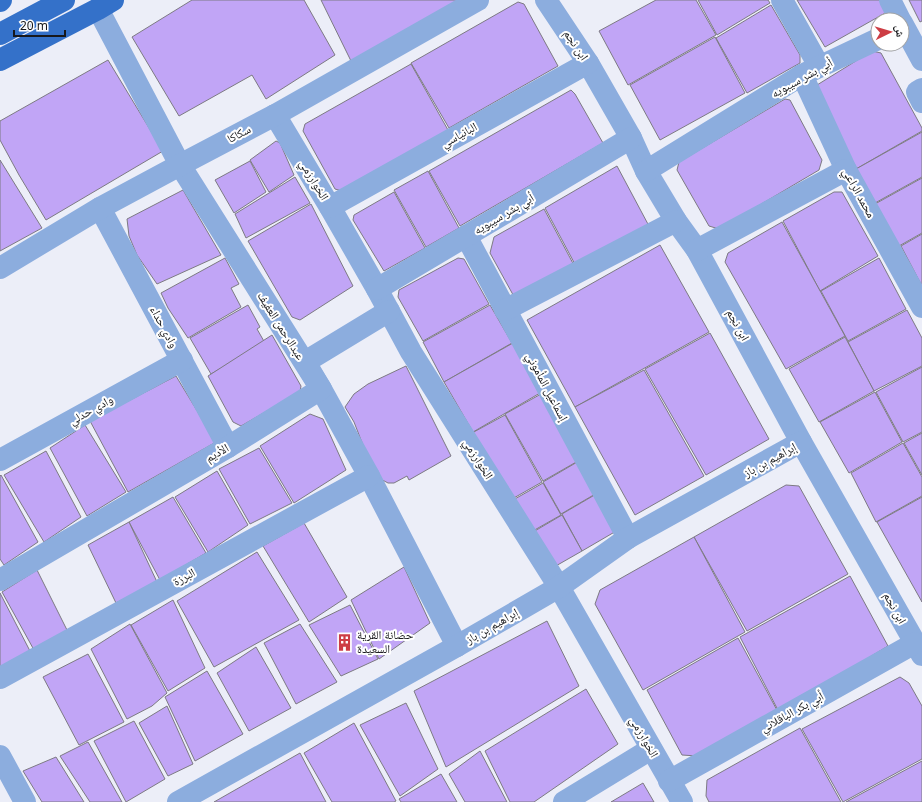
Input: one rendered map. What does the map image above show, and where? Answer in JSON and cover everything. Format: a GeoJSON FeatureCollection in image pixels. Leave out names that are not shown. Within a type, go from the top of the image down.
{"type":"FeatureCollection","features":[{"type":"Feature","properties":{"kind":"main road"},"geometry":{"type":"LineString","coordinates":[[0,34],[55,5]]}},
{"type":"Feature","properties":{"kind":"main road"},"geometry":{"type":"LineString","coordinates":[[0,60],[106,5]]}},
{"type":"Feature","properties":{"kind":"street","name":"سكاكا"},"geometry":{"type":"LineString","coordinates":[[0,268],[100,208],[274,115],[478,0]]}},
{"type":"Feature","properties":{"kind":"street","name":"ابن نجم"},"geometry":{"type":"LineString","coordinates":[[546,0],[588,63],[630,138],[646,171],[676,221],[697,250],[918,649]]}},
{"type":"Feature","properties":{"kind":"street","name":"محمد الراعي"},"geometry":{"type":"LineString","coordinates":[[782,0],[811,71],[846,170],[922,307]]}},
{"type":"Feature","properties":{"kind":"street"},"geometry":{"type":"LineString","coordinates":[[890,0],[896,12]]}},
{"type":"Feature","properties":{"kind":"street","name":"عبدالرحمن العفيف"},"geometry":{"type":"LineString","coordinates":[[106,5],[180,165],[321,388],[369,476],[457,646]]}},
{"type":"Feature","properties":{"kind":"street"},"geometry":{"type":"LineString","coordinates":[[910,38],[922,60]]}},
{"type":"Feature","properties":{"kind":"street","name":"أبي بشر سيبويه"},"geometry":{"type":"LineString","coordinates":[[646,171],[811,71],[870,43]]}},
{"type":"Feature","properties":{"kind":"street","name":"البانياسي"},"geometry":{"type":"LineString","coordinates":[[330,207],[588,63]]}},
{"type":"Feature","properties":{"kind":"street","name":"الخوارزمي"},"geometry":{"type":"LineString","coordinates":[[274,115],[330,207],[411,352],[559,587],[682,802]]}},
{"type":"Feature","properties":{"kind":"street","name":"أبي بشر سيبويه"},"geometry":{"type":"LineString","coordinates":[[377,289],[630,138]]}},
{"type":"Feature","properties":{"kind":"street"},"geometry":{"type":"LineString","coordinates":[[697,250],[846,170]]}},
{"type":"Feature","properties":{"kind":"street","name":"وادي حداء"},"geometry":{"type":"LineString","coordinates":[[100,208],[228,447]]}},
{"type":"Feature","properties":{"kind":"street"},"geometry":{"type":"LineString","coordinates":[[505,310],[676,221]]}},
{"type":"Feature","properties":{"kind":"street","name":"إسماعيل المأموني"},"geometry":{"type":"LineString","coordinates":[[466,236],[628,538]]}},
{"type":"Feature","properties":{"kind":"street"},"geometry":{"type":"LineString","coordinates":[[321,388],[306,362],[389,311]]}},
{"type":"Feature","properties":{"kind":"street","name":"وادي حدلي"},"geometry":{"type":"LineString","coordinates":[[0,460],[182,360]]}},
{"type":"Feature","properties":{"kind":"street","name":"الأديم"},"geometry":{"type":"LineString","coordinates":[[0,580],[228,447],[321,388]]}},
{"type":"Feature","properties":{"kind":"street","name":"إبراهيم بن باز"},"geometry":{"type":"LineString","coordinates":[[183,801],[559,587],[628,538],[802,442]]}},
{"type":"Feature","properties":{"kind":"street","name":"البرزة"},"geometry":{"type":"LineString","coordinates":[[0,678],[369,476]]}},
{"type":"Feature","properties":{"kind":"street","name":"أبي بكر الباقلاني"},"geometry":{"type":"LineString","coordinates":[[670,780],[918,649]]}},
{"type":"Feature","properties":{"kind":"street"},"geometry":{"type":"LineString","coordinates":[[564,802],[652,749]]}},
{"type":"Feature","properties":{"kind":"street"},"geometry":{"type":"LineString","coordinates":[[0,756],[25,802]]}},
{"type":"Feature","properties":{"kind":"building"},"geometry":{"type":"Polygon","coordinates":[[[192,0],[304,0],[335,55],[266,99],[252,75],[179,116],[132,37],[192,0]]]}},
{"type":"Feature","properties":{"kind":"building"},"geometry":{"type":"Polygon","coordinates":[[[321,0],[460,0],[351,61],[321,0]]]}},
{"type":"Feature","properties":{"kind":"building"},"geometry":{"type":"Polygon","coordinates":[[[656,0],[696,0],[716,35],[628,85],[599,31],[656,0]]]}},
{"type":"Feature","properties":{"kind":"building"},"geometry":{"type":"Polygon","coordinates":[[[698,0],[768,0],[770,3],[717,35],[698,0]]]}},
{"type":"Feature","properties":{"kind":"building"},"geometry":{"type":"Polygon","coordinates":[[[797,0],[884,0],[887,12],[870,12],[870,22],[825,47],[797,0]]]}},
{"type":"Feature","properties":{"kind":"building"},"geometry":{"type":"Polygon","coordinates":[[[909,0],[922,0],[922,21],[920,22],[909,0]]]}},
{"type":"Feature","properties":{"kind":"building"},"geometry":{"type":"Polygon","coordinates":[[[518,2],[524,4],[558,66],[449,128],[411,63],[518,2]]]}},
{"type":"Feature","properties":{"kind":"building"},"geometry":{"type":"Polygon","coordinates":[[[771,5],[800,55],[800,63],[747,93],[716,38],[771,5]]]}},
{"type":"Feature","properties":{"kind":"building"},"geometry":{"type":"Polygon","coordinates":[[[715,37],[745,93],[660,140],[630,85],[715,37]]]}},
{"type":"Feature","properties":{"kind":"building"},"geometry":{"type":"Polygon","coordinates":[[[870,52],[881,53],[922,128],[922,131],[856,169],[817,85],[870,52]]]}},
{"type":"Feature","properties":{"kind":"building"},"geometry":{"type":"Polygon","coordinates":[[[108,60],[163,151],[46,220],[0,140],[0,121],[108,60]]]}},
{"type":"Feature","properties":{"kind":"building"},"geometry":{"type":"Polygon","coordinates":[[[411,64],[448,130],[342,191],[335,189],[303,131],[305,124],[411,64]]]}},
{"type":"Feature","properties":{"kind":"building"},"geometry":{"type":"Polygon","coordinates":[[[571,90],[575,94],[603,143],[460,226],[429,171],[571,90]]]}},
{"type":"Feature","properties":{"kind":"building"},"geometry":{"type":"Polygon","coordinates":[[[785,99],[790,100],[822,160],[819,170],[719,229],[709,226],[677,170],[679,162],[785,99]]]}},
{"type":"Feature","properties":{"kind":"building"},"geometry":{"type":"Polygon","coordinates":[[[922,132],[922,177],[875,203],[856,169],[922,132]]]}},
{"type":"Feature","properties":{"kind":"building"},"geometry":{"type":"Polygon","coordinates":[[[276,141],[280,143],[294,175],[269,192],[250,160],[276,141]]]}},
{"type":"Feature","properties":{"kind":"building"},"geometry":{"type":"Polygon","coordinates":[[[0,160],[42,228],[0,251],[0,160]]]}},
{"type":"Feature","properties":{"kind":"building"},"geometry":{"type":"Polygon","coordinates":[[[250,161],[266,192],[234,213],[215,180],[250,161]]]}},
{"type":"Feature","properties":{"kind":"building"},"geometry":{"type":"Polygon","coordinates":[[[617,166],[649,226],[577,268],[545,208],[617,166]]]}},
{"type":"Feature","properties":{"kind":"building"},"geometry":{"type":"Polygon","coordinates":[[[428,171],[459,228],[426,247],[394,190],[428,171]]]}},
{"type":"Feature","properties":{"kind":"building"},"geometry":{"type":"Polygon","coordinates":[[[295,177],[310,203],[246,238],[235,214],[295,177]]]}},
{"type":"Feature","properties":{"kind":"building"},"geometry":{"type":"Polygon","coordinates":[[[922,178],[922,233],[899,246],[875,204],[922,178]]]}},
{"type":"Feature","properties":{"kind":"building"},"geometry":{"type":"Polygon","coordinates":[[[183,190],[221,255],[157,284],[137,255],[129,236],[127,219],[183,190]]]}},
{"type":"Feature","properties":{"kind":"building"},"geometry":{"type":"Polygon","coordinates":[[[394,192],[425,248],[384,271],[353,220],[354,215],[394,192]]]}},
{"type":"Feature","properties":{"kind":"building"},"geometry":{"type":"Polygon","coordinates":[[[834,192],[842,192],[878,256],[820,291],[783,221],[834,192]]]}},
{"type":"Feature","properties":{"kind":"building"},"geometry":{"type":"Polygon","coordinates":[[[311,204],[353,286],[300,320],[292,317],[248,241],[311,204]]]}},
{"type":"Feature","properties":{"kind":"building"},"geometry":{"type":"Polygon","coordinates":[[[544,209],[576,269],[517,302],[490,253],[494,237],[544,209]]]}},
{"type":"Feature","properties":{"kind":"building"},"geometry":{"type":"Polygon","coordinates":[[[782,222],[845,336],[786,369],[725,262],[728,253],[782,222]]]}},
{"type":"Feature","properties":{"kind":"building"},"geometry":{"type":"Polygon","coordinates":[[[922,234],[922,286],[901,246],[922,234]]]}},
{"type":"Feature","properties":{"kind":"building"},"geometry":{"type":"Polygon","coordinates":[[[660,245],[709,332],[575,407],[527,320],[660,245]]]}},
{"type":"Feature","properties":{"kind":"building"},"geometry":{"type":"Polygon","coordinates":[[[225,258],[239,284],[231,288],[241,307],[188,338],[168,308],[161,293],[225,258]]]}},
{"type":"Feature","properties":{"kind":"building"},"geometry":{"type":"Polygon","coordinates":[[[458,258],[464,259],[489,304],[423,341],[398,297],[399,290],[458,258]]]}},
{"type":"Feature","properties":{"kind":"building"},"geometry":{"type":"Polygon","coordinates":[[[879,258],[906,309],[848,341],[821,291],[879,258]]]}},
{"type":"Feature","properties":{"kind":"building"},"geometry":{"type":"Polygon","coordinates":[[[248,305],[260,327],[257,329],[265,343],[211,374],[190,338],[248,305]]]}},
{"type":"Feature","properties":{"kind":"building"},"geometry":{"type":"Polygon","coordinates":[[[490,305],[512,343],[444,382],[423,342],[490,305]]]}},
{"type":"Feature","properties":{"kind":"building"},"geometry":{"type":"Polygon","coordinates":[[[907,310],[922,338],[922,366],[874,391],[848,342],[907,310]]]}},
{"type":"Feature","properties":{"kind":"building"},"geometry":{"type":"Polygon","coordinates":[[[710,333],[769,439],[706,475],[645,369],[710,333]]]}},
{"type":"Feature","properties":{"kind":"building"},"geometry":{"type":"Polygon","coordinates":[[[272,335],[301,386],[300,392],[241,426],[233,422],[208,376],[272,335]]]}},
{"type":"Feature","properties":{"kind":"building"},"geometry":{"type":"Polygon","coordinates":[[[845,337],[874,391],[819,422],[789,369],[845,337]]]}},
{"type":"Feature","properties":{"kind":"building"},"geometry":{"type":"Polygon","coordinates":[[[513,343],[540,393],[473,432],[444,382],[513,343]]]}},
{"type":"Feature","properties":{"kind":"building"},"geometry":{"type":"Polygon","coordinates":[[[406,366],[451,456],[409,480],[407,476],[394,483],[388,483],[377,477],[354,422],[345,407],[354,394],[368,384],[406,366]]]}},
{"type":"Feature","properties":{"kind":"building"},"geometry":{"type":"Polygon","coordinates":[[[922,367],[922,432],[903,442],[876,392],[922,367]]]}},
{"type":"Feature","properties":{"kind":"building"},"geometry":{"type":"Polygon","coordinates":[[[644,370],[704,476],[635,515],[575,407],[644,370]]]}},
{"type":"Feature","properties":{"kind":"building"},"geometry":{"type":"Polygon","coordinates":[[[176,376],[216,442],[128,492],[90,421],[176,376]]]}},
{"type":"Feature","properties":{"kind":"building"},"geometry":{"type":"Polygon","coordinates":[[[875,392],[902,442],[849,473],[820,422],[875,392]]]}},
{"type":"Feature","properties":{"kind":"building"},"geometry":{"type":"Polygon","coordinates":[[[541,394],[578,461],[543,481],[505,414],[541,394]]]}},
{"type":"Feature","properties":{"kind":"building"},"geometry":{"type":"Polygon","coordinates":[[[310,414],[323,419],[346,470],[294,503],[260,446],[310,414]]]}},
{"type":"Feature","properties":{"kind":"building"},"geometry":{"type":"Polygon","coordinates":[[[505,415],[542,482],[512,499],[472,433],[505,415]]]}},
{"type":"Feature","properties":{"kind":"building"},"geometry":{"type":"Polygon","coordinates":[[[85,425],[126,492],[87,516],[50,448],[85,425]]]}},
{"type":"Feature","properties":{"kind":"building"},"geometry":{"type":"Polygon","coordinates":[[[922,433],[922,475],[904,443],[922,433]]]}},
{"type":"Feature","properties":{"kind":"building"},"geometry":{"type":"Polygon","coordinates":[[[903,443],[922,477],[922,496],[876,522],[851,473],[903,443]]]}},
{"type":"Feature","properties":{"kind":"building"},"geometry":{"type":"Polygon","coordinates":[[[259,448],[292,503],[250,524],[219,469],[259,448]]]}},
{"type":"Feature","properties":{"kind":"building"},"geometry":{"type":"Polygon","coordinates":[[[46,451],[81,517],[44,542],[4,475],[46,451]]]}},
{"type":"Feature","properties":{"kind":"building"},"geometry":{"type":"Polygon","coordinates":[[[579,461],[597,493],[561,514],[543,482],[579,461]]]}},
{"type":"Feature","properties":{"kind":"building"},"geometry":{"type":"Polygon","coordinates":[[[217,471],[248,525],[208,552],[175,497],[217,471]]]}},
{"type":"Feature","properties":{"kind":"building"},"geometry":{"type":"Polygon","coordinates":[[[1,475],[38,542],[4,565],[0,559],[1,475]]]}},
{"type":"Feature","properties":{"kind":"building"},"geometry":{"type":"Polygon","coordinates":[[[543,483],[561,515],[531,532],[513,500],[543,483]]]}},
{"type":"Feature","properties":{"kind":"building"},"geometry":{"type":"Polygon","coordinates":[[[786,485],[799,486],[848,574],[747,631],[694,537],[786,485]]]}},
{"type":"Feature","properties":{"kind":"building"},"geometry":{"type":"Polygon","coordinates":[[[598,493],[618,530],[582,551],[562,514],[598,493]]]}},
{"type":"Feature","properties":{"kind":"building"},"geometry":{"type":"Polygon","coordinates":[[[173,497],[206,553],[160,580],[129,522],[173,497]]]}},
{"type":"Feature","properties":{"kind":"building"},"geometry":{"type":"Polygon","coordinates":[[[922,497],[922,602],[877,522],[922,497]]]}},
{"type":"Feature","properties":{"kind":"building"},"geometry":{"type":"Polygon","coordinates":[[[562,515],[582,551],[554,567],[533,532],[562,515]]]}},
{"type":"Feature","properties":{"kind":"building"},"geometry":{"type":"Polygon","coordinates":[[[129,522],[157,582],[116,603],[88,545],[129,522]]]}},
{"type":"Feature","properties":{"kind":"building"},"geometry":{"type":"Polygon","coordinates":[[[304,523],[347,597],[309,622],[263,546],[304,523]]]}},
{"type":"Feature","properties":{"kind":"building"},"geometry":{"type":"Polygon","coordinates":[[[694,537],[745,632],[643,690],[595,604],[600,590],[694,537]]]}},
{"type":"Feature","properties":{"kind":"building"},"geometry":{"type":"Polygon","coordinates":[[[257,552],[299,620],[214,667],[177,601],[257,552]]]}},
{"type":"Feature","properties":{"kind":"building"},"geometry":{"type":"Polygon","coordinates":[[[404,567],[430,623],[379,659],[351,600],[404,567]]]}},
{"type":"Feature","properties":{"kind":"building"},"geometry":{"type":"Polygon","coordinates":[[[37,570],[67,630],[34,650],[2,592],[37,570]]]}},
{"type":"Feature","properties":{"kind":"building"},"geometry":{"type":"Polygon","coordinates":[[[850,576],[888,646],[779,712],[740,637],[850,576]]]}},
{"type":"Feature","properties":{"kind":"building"},"geometry":{"type":"Polygon","coordinates":[[[0,593],[30,651],[0,671],[0,593]]]}},
{"type":"Feature","properties":{"kind":"building"},"geometry":{"type":"Polygon","coordinates":[[[173,600],[205,668],[168,691],[131,625],[173,600]]]}},
{"type":"Feature","properties":{"kind":"building","name":"حضانة القرية السعيدة"},"geometry":{"type":"Polygon","coordinates":[[[350,605],[378,659],[341,676],[309,625],[350,605]]]}},
{"type":"Feature","properties":{"kind":"building"},"geometry":{"type":"Polygon","coordinates":[[[547,621],[579,686],[446,767],[414,691],[547,621]]]}},
{"type":"Feature","properties":{"kind":"building"},"geometry":{"type":"Polygon","coordinates":[[[130,624],[167,693],[152,706],[127,719],[91,649],[130,624]]]}},
{"type":"Feature","properties":{"kind":"building"},"geometry":{"type":"Polygon","coordinates":[[[300,624],[337,682],[296,704],[264,643],[300,624]]]}},
{"type":"Feature","properties":{"kind":"building"},"geometry":{"type":"Polygon","coordinates":[[[738,638],[778,712],[697,756],[682,755],[647,690],[738,638]]]}},
{"type":"Feature","properties":{"kind":"building"},"geometry":{"type":"Polygon","coordinates":[[[256,647],[291,708],[249,731],[217,673],[256,647]]]}},
{"type":"Feature","properties":{"kind":"building"},"geometry":{"type":"Polygon","coordinates":[[[88,654],[124,722],[79,745],[43,677],[88,654]]]}},
{"type":"Feature","properties":{"kind":"building"},"geometry":{"type":"Polygon","coordinates":[[[207,671],[243,734],[195,761],[165,697],[207,671]]]}},
{"type":"Feature","properties":{"kind":"building"},"geometry":{"type":"Polygon","coordinates":[[[900,677],[909,683],[922,706],[922,759],[843,802],[802,729],[900,677]]]}},
{"type":"Feature","properties":{"kind":"building"},"geometry":{"type":"Polygon","coordinates":[[[586,689],[618,744],[534,802],[510,802],[485,751],[586,689]]]}},
{"type":"Feature","properties":{"kind":"building"},"geometry":{"type":"Polygon","coordinates":[[[406,703],[438,769],[400,796],[360,725],[406,703]]]}},
{"type":"Feature","properties":{"kind":"building"},"geometry":{"type":"Polygon","coordinates":[[[167,706],[193,764],[168,776],[139,723],[167,706]]]}},
{"type":"Feature","properties":{"kind":"building"},"geometry":{"type":"Polygon","coordinates":[[[134,721],[165,779],[126,802],[94,741],[134,721]]]}},
{"type":"Feature","properties":{"kind":"building"},"geometry":{"type":"Polygon","coordinates":[[[354,723],[396,801],[332,802],[304,753],[354,723]]]}},
{"type":"Feature","properties":{"kind":"building"},"geometry":{"type":"Polygon","coordinates":[[[800,728],[841,802],[709,802],[706,796],[707,780],[800,728]]]}},
{"type":"Feature","properties":{"kind":"building"},"geometry":{"type":"Polygon","coordinates":[[[88,742],[122,802],[90,802],[60,756],[88,742]]]}},
{"type":"Feature","properties":{"kind":"building"},"geometry":{"type":"Polygon","coordinates":[[[480,751],[507,802],[465,802],[449,774],[480,751]]]}},
{"type":"Feature","properties":{"kind":"building"},"geometry":{"type":"Polygon","coordinates":[[[300,753],[326,802],[214,802],[300,753]]]}},
{"type":"Feature","properties":{"kind":"building"},"geometry":{"type":"Polygon","coordinates":[[[56,757],[84,802],[42,802],[23,771],[56,757]]]}},
{"type":"Feature","properties":{"kind":"building"},"geometry":{"type":"Polygon","coordinates":[[[922,761],[922,802],[846,802],[922,761]]]}},
{"type":"Feature","properties":{"kind":"building"},"geometry":{"type":"Polygon","coordinates":[[[441,774],[457,802],[401,802],[399,799],[441,774]]]}},
{"type":"Feature","properties":{"kind":"building"},"geometry":{"type":"Polygon","coordinates":[[[643,783],[654,802],[611,802],[643,783]]]}},
{"type":"Feature","properties":{"kind":"place","name":"حضانة القرية السعيدة"},"geometry":{"type":"Point","coordinates":[344,642]}}]}
